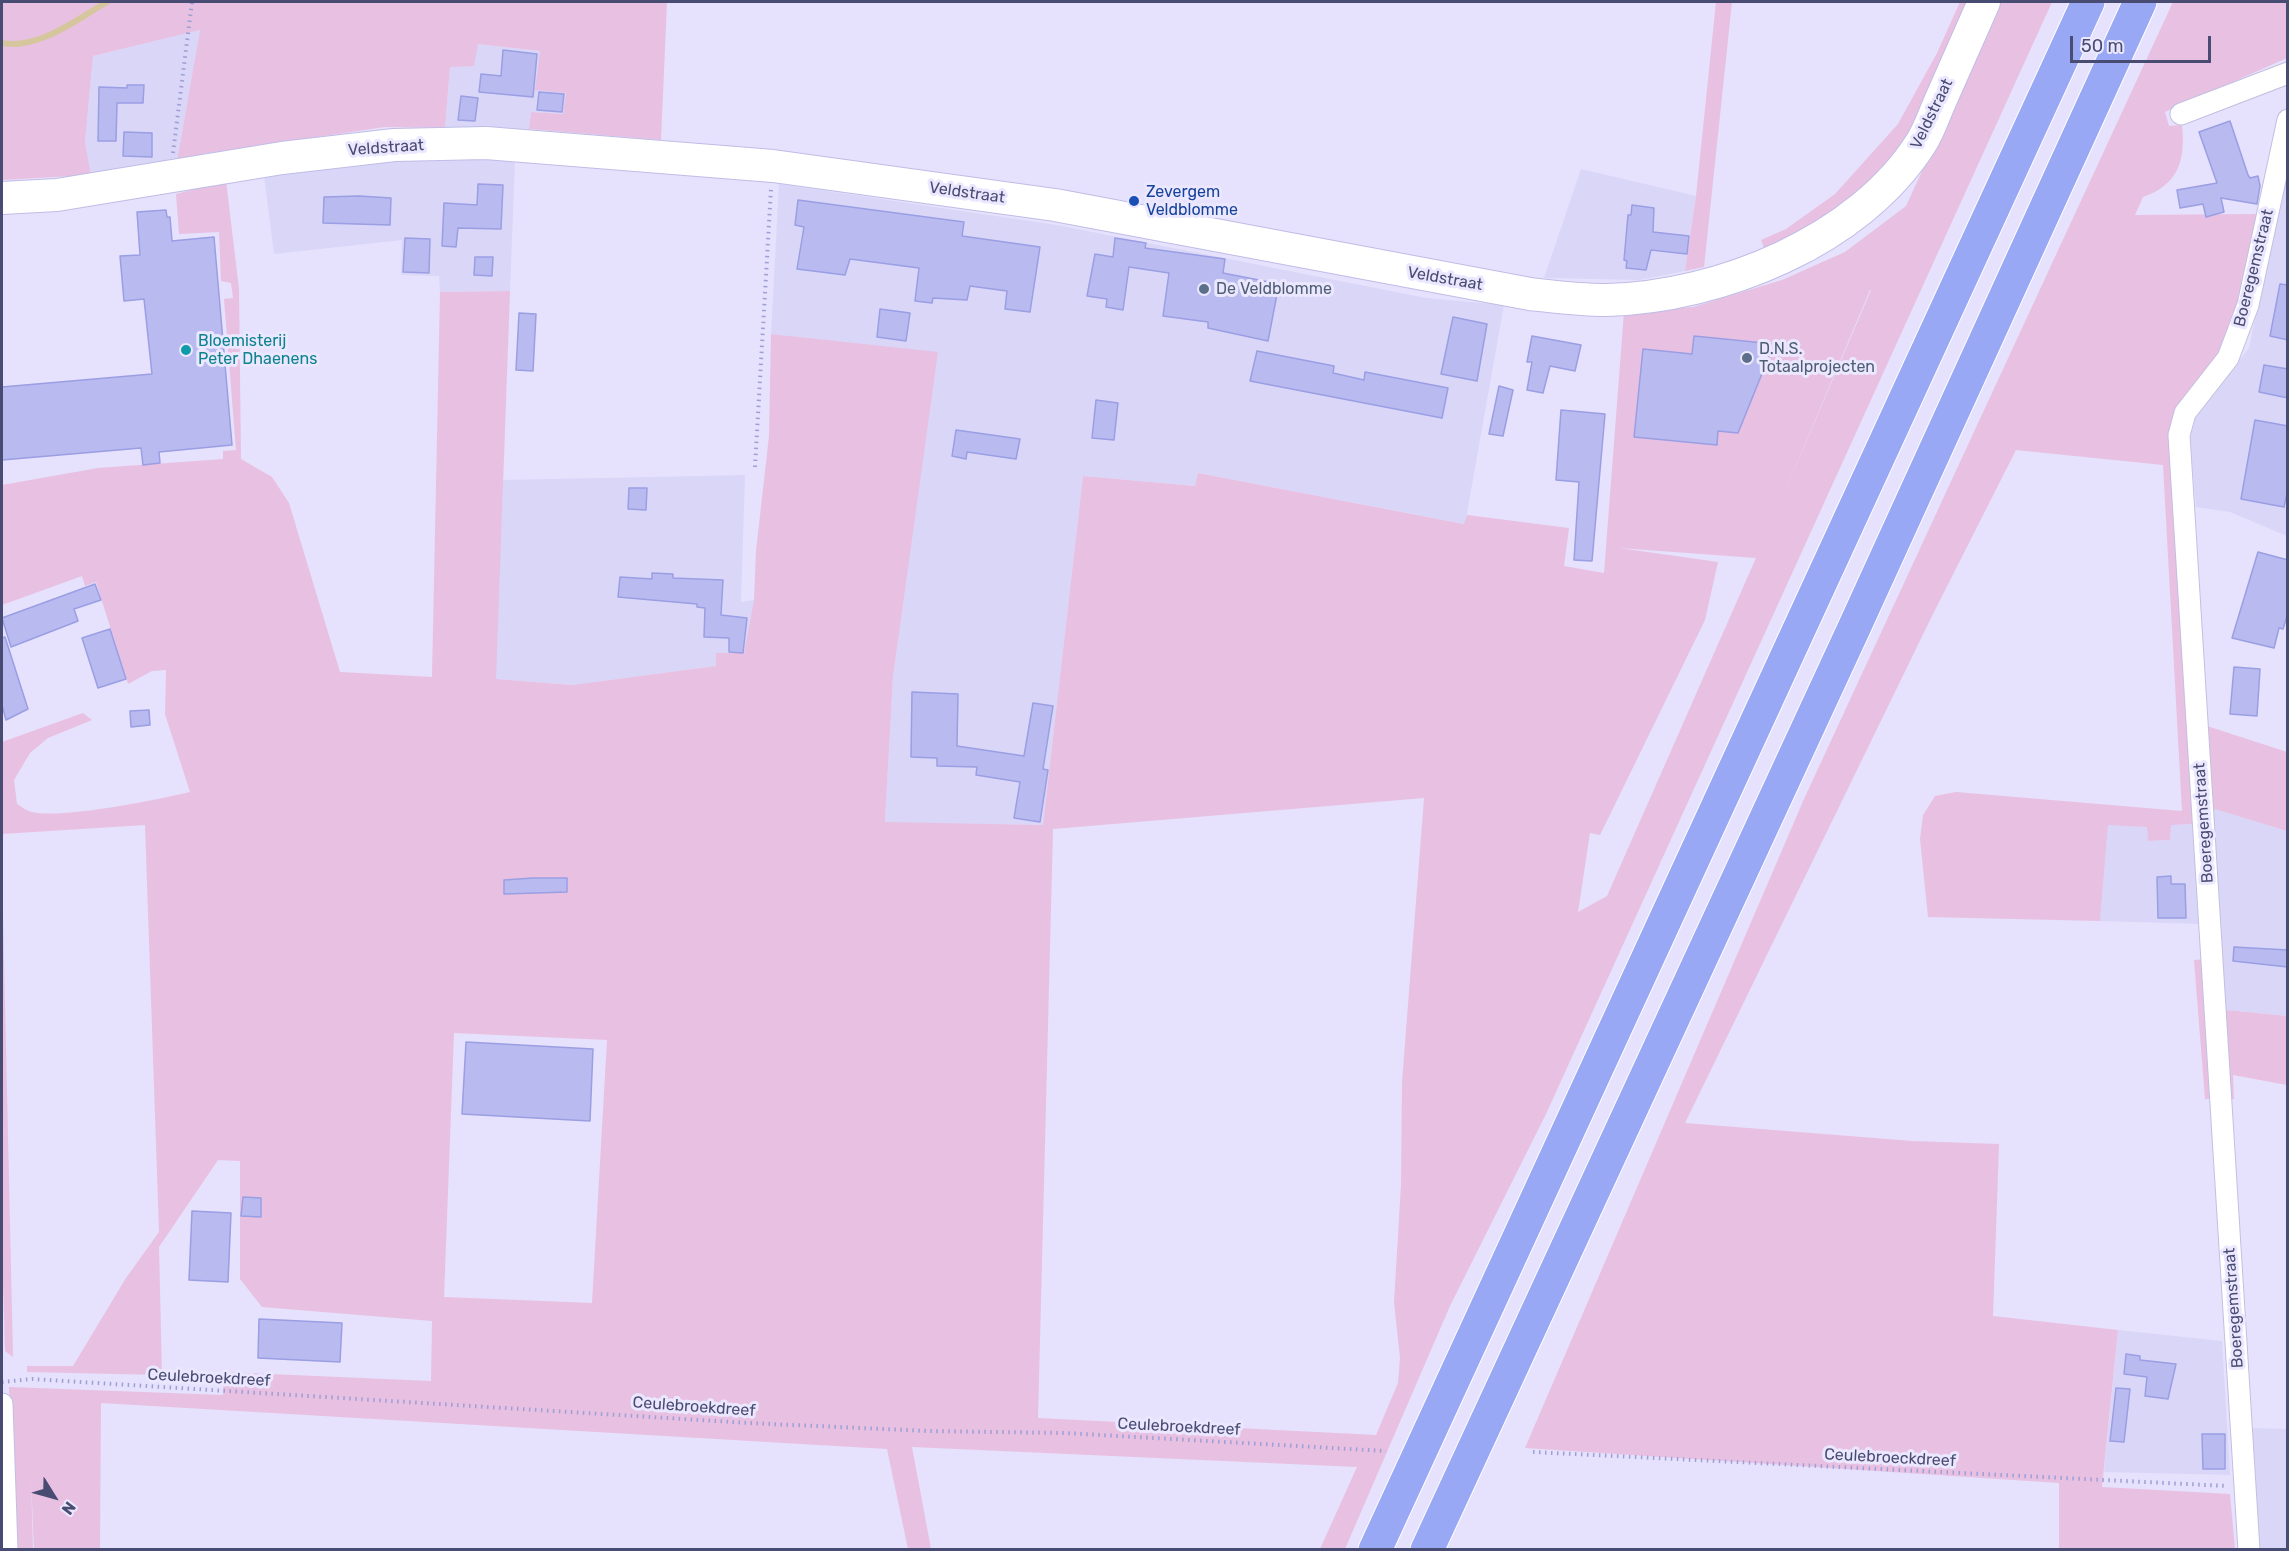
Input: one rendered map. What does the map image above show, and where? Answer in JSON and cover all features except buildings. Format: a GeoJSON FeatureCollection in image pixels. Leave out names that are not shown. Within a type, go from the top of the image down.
{"type":"FeatureCollection","features":[{"type":"Feature","properties":{"kind":"highway"},"geometry":{"type":"LineString","coordinates":[[1375,1550],[2088,2]]}},
{"type":"Feature","properties":{"kind":"highway"},"geometry":{"type":"LineString","coordinates":[[1427,1550],[1844,650],[2140,2]]}},
{"type":"Feature","properties":{"kind":"street","name":"Veldstraat"},"geometry":{"type":"LineString","coordinates":[[2,198],[57,195],[282,158],[394,145],[486,143],[773,166],[1055,205],[1530,294],[1597,300],[1649,296],[1716,281],[1774,262],[1800,250],[1881,190],[1922,141],[1984,2]]}},
{"type":"Feature","properties":{"kind":"street"},"geometry":{"type":"LineString","coordinates":[[2181,114],[2288,73]]}},
{"type":"Feature","properties":{"kind":"street","name":"Boeregemstraat"},"geometry":{"type":"LineString","coordinates":[[2249,1550],[2179,435],[2185,413],[2228,358],[2248,305],[2288,120]]}},
{"type":"Feature","properties":{"kind":"street"},"geometry":{"type":"LineString","coordinates":[[2,1404],[7,1550]]}},
{"type":"Feature","properties":{"kind":"path"},"geometry":{"type":"LineString","coordinates":[[170,177],[192,2]]}},
{"type":"Feature","properties":{"kind":"path"},"geometry":{"type":"LineString","coordinates":[[755,467],[773,166]]}},
{"type":"Feature","properties":{"kind":"path","name":"Ceulebroekdreef"},"geometry":{"type":"LineString","coordinates":[[2,1382],[33,1379],[749,1423],[928,1431],[1065,1433],[1386,1451]]}},
{"type":"Feature","properties":{"kind":"path","name":"Ceulebroeckdreef"},"geometry":{"type":"LineString","coordinates":[[1533,1452],[2245,1487]]}},
{"type":"Feature","properties":{"kind":"shaded area"},"geometry":{"type":"Polygon","coordinates":[[[2,2],[667,2],[661,140],[529,129],[531,112],[563,114],[566,93],[535,90],[540,51],[478,44],[474,66],[450,67],[445,128],[385,127],[202,154],[177,161],[200,30],[93,56],[85,142],[91,175],[2,180],[2,2]]]}},
{"type":"Feature","properties":{"kind":"shaded area"},"geometry":{"type":"Polygon","coordinates":[[[1716,2],[1732,2],[1704,267],[1685,271],[1696,196],[1716,2]]]}},
{"type":"Feature","properties":{"kind":"shaded area"},"geometry":{"type":"Polygon","coordinates":[[[1960,2],[1972,2],[1904,146],[1835,216],[1765,251],[1761,240],[1786,229],[1835,194],[1898,124],[1937,53],[1960,2]]]}},
{"type":"Feature","properties":{"kind":"shaded area"},"geometry":{"type":"Polygon","coordinates":[[[2000,2],[2052,2],[1546,1114],[1450,1306],[1345,1549],[1320,1549],[1357,1467],[912,1447],[931,1549],[908,1549],[887,1449],[101,1403],[100,1549],[34,1549],[31,1479],[33,1549],[12,1549],[9,1387],[223,1395],[224,1372],[431,1381],[432,1321],[262,1307],[240,1279],[240,1161],[218,1160],[159,1247],[162,1375],[27,1372],[27,1366],[73,1366],[126,1278],[159,1232],[145,825],[2,834],[2,742],[83,713],[92,720],[48,738],[30,753],[14,780],[17,804],[29,811],[61,813],[83,811],[133,804],[190,792],[165,714],[166,670],[152,671],[128,684],[96,582],[85,586],[82,576],[2,605],[2,485],[98,468],[223,459],[223,451],[236,450],[224,299],[233,298],[231,283],[221,281],[219,232],[179,234],[176,194],[226,181],[239,289],[241,459],[272,477],[289,503],[340,672],[432,677],[440,292],[510,291],[496,679],[572,685],[716,666],[716,653],[744,653],[754,600],[756,551],[769,436],[771,334],[938,352],[893,677],[885,822],[1043,825],[1083,476],[1195,486],[1198,473],[1464,524],[1467,515],[1569,528],[1564,566],[1604,573],[1624,312],[1693,307],[1782,280],[1845,252],[1906,206],[2000,2]],[[1870,290],[1778,508],[1871,290],[1870,290]],[[1619,548],[1718,562],[1705,620],[1600,835],[1590,833],[1578,912],[1607,896],[1756,558],[1619,548]],[[1424,798],[1053,829],[1038,1418],[1376,1435],[1398,1383],[1400,1358],[1394,1302],[1401,1185],[1402,1082],[1424,798]],[[454,1033],[444,1297],[592,1303],[607,1040],[454,1033]]]}},
{"type":"Feature","properties":{"kind":"shaded area"},"geometry":{"type":"Polygon","coordinates":[[[2173,2],[2287,2],[2287,58],[2165,112],[2169,126],[2182,125],[2181,160],[2172,178],[2164,186],[2143,197],[2135,215],[2257,214],[2246,281],[2232,329],[2219,354],[2185,398],[2174,420],[2195,824],[2171,825],[2170,840],[2148,841],[2147,827],[2108,825],[2100,921],[1928,917],[1920,839],[1923,815],[1935,796],[1956,792],[2182,811],[2163,465],[2016,450],[1932,616],[1685,1123],[1912,1141],[1999,1144],[1993,1316],[2118,1330],[2102,1487],[2230,1494],[2235,1549],[2059,1549],[2059,1483],[1525,1448],[1804,799],[2173,2]]]}},
{"type":"Feature","properties":{"kind":"shaded area"},"geometry":{"type":"Polygon","coordinates":[[[200,30],[177,161],[91,175],[85,142],[93,56],[200,30]]]}},
{"type":"Feature","properties":{"kind":"shaded area"},"geometry":{"type":"Polygon","coordinates":[[[478,44],[540,51],[566,93],[563,114],[532,112],[529,129],[445,128],[450,66],[478,44]]]}},
{"type":"Feature","properties":{"kind":"shaded area"},"geometry":{"type":"Polygon","coordinates":[[[391,158],[515,159],[510,291],[440,292],[439,276],[401,275],[402,240],[274,254],[264,176],[391,158]]]}},
{"type":"Feature","properties":{"kind":"shaded area"},"geometry":{"type":"Polygon","coordinates":[[[2287,163],[2287,536],[2230,512],[2196,507],[2190,438],[2196,416],[2249,348],[2287,163]]]}},
{"type":"Feature","properties":{"kind":"shaded area"},"geometry":{"type":"Polygon","coordinates":[[[1581,169],[1696,196],[1685,271],[1639,280],[1544,278],[1581,169]]]}},
{"type":"Feature","properties":{"kind":"shaded area"},"geometry":{"type":"Polygon","coordinates":[[[779,184],[1057,225],[1426,298],[1504,305],[1465,524],[1198,473],[1195,486],[1083,476],[1043,825],[885,823],[893,677],[937,353],[771,334],[779,184]]]}},
{"type":"Feature","properties":{"kind":"shaded area"},"geometry":{"type":"Polygon","coordinates":[[[745,475],[741,602],[754,600],[744,653],[716,666],[572,685],[495,679],[503,480],[745,475]]]}},
{"type":"Feature","properties":{"kind":"shaded area"},"geometry":{"type":"Polygon","coordinates":[[[2207,726],[2287,752],[2287,831],[2208,807],[2207,726]]]}},
{"type":"Feature","properties":{"kind":"shaded area"},"geometry":{"type":"Polygon","coordinates":[[[2208,807],[2287,831],[2287,1016],[2226,1010],[2208,807]]]}},
{"type":"Feature","properties":{"kind":"shaded area"},"geometry":{"type":"Polygon","coordinates":[[[2108,824],[2147,827],[2149,841],[2170,840],[2171,825],[2195,824],[2200,924],[2100,921],[2108,824]]]}},
{"type":"Feature","properties":{"kind":"shaded area"},"geometry":{"type":"Polygon","coordinates":[[[2,871],[13,1357],[5,1351],[2,1248],[2,871]]]}},
{"type":"Feature","properties":{"kind":"shaded area"},"geometry":{"type":"Polygon","coordinates":[[[2221,958],[2226,1010],[2287,1016],[2287,1085],[2233,1075],[2234,1099],[2205,1099],[2194,960],[2221,958]]]}},
{"type":"Feature","properties":{"kind":"shaded area"},"geometry":{"type":"Polygon","coordinates":[[[2118,1330],[2222,1341],[2230,1475],[2104,1472],[2118,1330]]]}},
{"type":"Feature","properties":{"kind":"shaded area"},"geometry":{"type":"Polygon","coordinates":[[[2250,1428],[2287,1429],[2287,1549],[2260,1549],[2250,1428]]]}},
{"type":"Feature","properties":{"kind":"waterway"},"geometry":{"type":"LineString","coordinates":[[2,43],[16,44],[44,38],[107,2]]}},
{"type":"Feature","properties":{"kind":"place","name":"Zevergem Veldblomme"},"geometry":{"type":"Point","coordinates":[1134,201]}},
{"type":"Feature","properties":{"kind":"place","name":"De Veldblomme"},"geometry":{"type":"Point","coordinates":[1204,289]}},
{"type":"Feature","properties":{"kind":"place","name":"Bloemisterij Peter Dhaenens"},"geometry":{"type":"Point","coordinates":[186,350]}},
{"type":"Feature","properties":{"kind":"place","name":"D.N.S. Totaalprojecten"},"geometry":{"type":"Point","coordinates":[1747,358]}}]}
